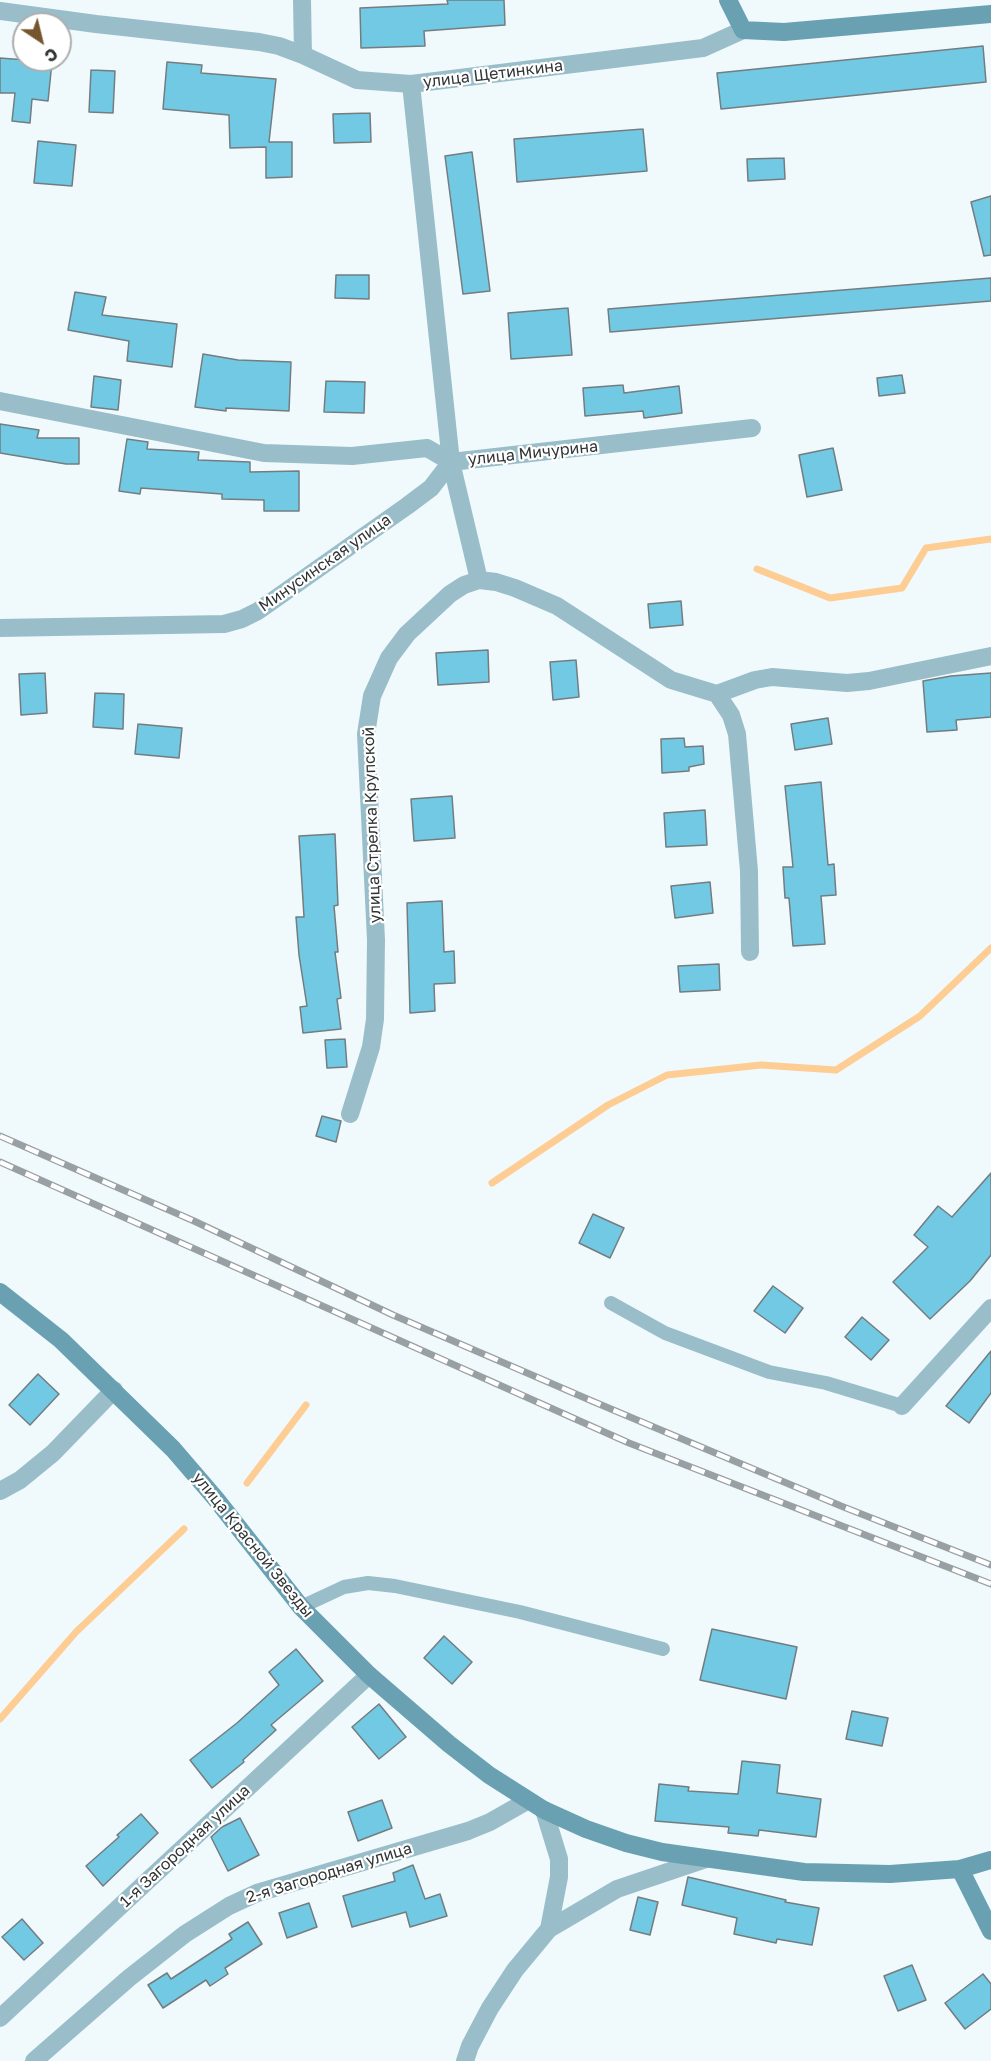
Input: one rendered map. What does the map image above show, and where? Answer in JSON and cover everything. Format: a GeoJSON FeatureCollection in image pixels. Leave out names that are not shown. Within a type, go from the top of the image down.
{"type":"FeatureCollection","features":[{"type":"Feature","properties":{"kind":"street"},"geometry":{"type":"LineString","coordinates":[[302,0],[303,55]]}},
{"type":"Feature","properties":{"kind":"street"},"geometry":{"type":"LineString","coordinates":[[728,0],[743,30]]}},
{"type":"Feature","properties":{"kind":"street","name":"улица Щетинкина"},"geometry":{"type":"LineString","coordinates":[[0,11],[259,42],[279,46],[303,55],[357,80],[411,84],[703,48],[743,30],[784,32],[991,14]]}},
{"type":"Feature","properties":{"kind":"street"},"geometry":{"type":"LineString","coordinates":[[411,84],[451,462],[479,580],[496,582],[557,606],[671,680],[717,694],[755,680],[772,677],[847,683],[869,681],[991,656]]}},
{"type":"Feature","properties":{"kind":"street","name":"улица Мичурина"},"geometry":{"type":"LineString","coordinates":[[0,400],[264,453],[352,456],[427,448],[451,462],[752,428]]}},
{"type":"Feature","properties":{"kind":"street","name":"Минусинская улица"},"geometry":{"type":"LineString","coordinates":[[0,628],[224,624],[242,619],[258,611],[431,488],[451,462]]}},
{"type":"Feature","properties":{"kind":"street","name":"улица Стрелка Крупской"},"geometry":{"type":"LineString","coordinates":[[350,1114],[371,1047],[375,1019],[376,940],[366,734],[372,696],[389,658],[407,634],[450,594],[464,585],[479,580]]}},
{"type":"Feature","properties":{"kind":"street"},"geometry":{"type":"LineString","coordinates":[[717,694],[730,715],[737,734],[749,871],[750,952]]}},
{"type":"Feature","properties":{"kind":"street","name":"улица Красной Звезды"},"geometry":{"type":"LineString","coordinates":[[0,1292],[61,1340],[173,1449],[209,1490],[301,1607],[369,1675],[449,1744],[527,1801],[586,1829],[626,1843],[706,1859],[804,1872],[890,1874],[960,1869],[991,1860]]}},
{"type":"Feature","properties":{"kind":"street"},"geometry":{"type":"LineString","coordinates":[[902,1406],[991,1308]]}},
{"type":"Feature","properties":{"kind":"street"},"geometry":{"type":"LineString","coordinates":[[0,1491],[20,1480],[53,1453],[114,1390]]}},
{"type":"Feature","properties":{"kind":"street","name":"1-я Загородная улица"},"geometry":{"type":"LineString","coordinates":[[0,2018],[369,1675]]}},
{"type":"Feature","properties":{"kind":"street","name":"2-я Загородная улица"},"geometry":{"type":"LineString","coordinates":[[34,2061],[129,1978],[185,1934],[229,1906],[257,1893],[468,1831],[490,1822],[527,1801]]}},
{"type":"Feature","properties":{"kind":"street"},"geometry":{"type":"LineString","coordinates":[[544,1810],[559,1859],[560,1876],[549,1929]]}},
{"type":"Feature","properties":{"kind":"street"},"geometry":{"type":"LineString","coordinates":[[465,2061],[470,2046],[490,2008],[515,1970],[549,1929],[618,1889],[706,1859]]}},
{"type":"Feature","properties":{"kind":"street"},"geometry":{"type":"LineString","coordinates":[[960,1869],[991,1931]]}},
{"type":"Feature","properties":{"kind":"lane"},"geometry":{"type":"LineString","coordinates":[[611,1304],[664,1333],[769,1371],[826,1383],[902,1406]]}},
{"type":"Feature","properties":{"kind":"lane"},"geometry":{"type":"LineString","coordinates":[[301,1607],[344,1587],[368,1583],[395,1586],[520,1612],[663,1648]]}},
{"type":"Feature","properties":{"kind":"building"},"geometry":{"type":"Polygon","coordinates":[[[447,0],[504,0],[505,25],[424,31],[425,46],[361,48],[360,8],[448,4],[447,0]]]}},
{"type":"Feature","properties":{"kind":"building"},"geometry":{"type":"Polygon","coordinates":[[[983,46],[986,82],[721,109],[717,73],[983,46]]]}},
{"type":"Feature","properties":{"kind":"building"},"geometry":{"type":"Polygon","coordinates":[[[0,58],[12,59],[12,72],[51,72],[48,101],[32,99],[30,123],[12,121],[15,93],[0,93],[0,58]]]}},
{"type":"Feature","properties":{"kind":"building"},"geometry":{"type":"Polygon","coordinates":[[[167,62],[202,65],[201,73],[276,79],[269,142],[292,142],[292,177],[266,178],[266,147],[230,148],[229,115],[163,109],[167,62]]]}},
{"type":"Feature","properties":{"kind":"building"},"geometry":{"type":"Polygon","coordinates":[[[91,70],[115,71],[113,113],[89,112],[91,70]]]}},
{"type":"Feature","properties":{"kind":"building"},"geometry":{"type":"Polygon","coordinates":[[[370,113],[371,142],[334,143],[333,114],[370,113]]]}},
{"type":"Feature","properties":{"kind":"building"},"geometry":{"type":"Polygon","coordinates":[[[643,129],[647,171],[517,182],[514,139],[643,129]]]}},
{"type":"Feature","properties":{"kind":"building"},"geometry":{"type":"Polygon","coordinates":[[[38,141],[76,145],[72,186],[34,183],[38,141]]]}},
{"type":"Feature","properties":{"kind":"building"},"geometry":{"type":"Polygon","coordinates":[[[472,152],[490,291],[463,294],[445,156],[472,152]]]}},
{"type":"Feature","properties":{"kind":"building"},"geometry":{"type":"Polygon","coordinates":[[[784,158],[785,179],[748,181],[747,159],[784,158]]]}},
{"type":"Feature","properties":{"kind":"building"},"geometry":{"type":"Polygon","coordinates":[[[991,196],[991,255],[984,256],[971,202],[991,196]]]}},
{"type":"Feature","properties":{"kind":"building"},"geometry":{"type":"Polygon","coordinates":[[[336,275],[369,275],[369,299],[335,298],[336,275]]]}},
{"type":"Feature","properties":{"kind":"building"},"geometry":{"type":"Polygon","coordinates":[[[991,278],[991,301],[610,332],[608,309],[991,278]]]}},
{"type":"Feature","properties":{"kind":"building"},"geometry":{"type":"Polygon","coordinates":[[[75,292],[106,297],[102,315],[177,324],[172,367],[127,361],[129,341],[68,330],[75,292]]]}},
{"type":"Feature","properties":{"kind":"building"},"geometry":{"type":"Polygon","coordinates":[[[568,308],[572,355],[511,359],[508,313],[568,308]]]}},
{"type":"Feature","properties":{"kind":"building"},"geometry":{"type":"Polygon","coordinates":[[[203,354],[238,360],[291,362],[289,411],[226,408],[226,411],[195,407],[203,354]]]}},
{"type":"Feature","properties":{"kind":"building"},"geometry":{"type":"Polygon","coordinates":[[[902,375],[905,393],[879,396],[877,378],[902,375]]]}},
{"type":"Feature","properties":{"kind":"building"},"geometry":{"type":"Polygon","coordinates":[[[94,376],[121,380],[118,410],[91,407],[94,376]]]}},
{"type":"Feature","properties":{"kind":"building"},"geometry":{"type":"Polygon","coordinates":[[[326,381],[365,382],[364,413],[324,412],[326,381]]]}},
{"type":"Feature","properties":{"kind":"building"},"geometry":{"type":"Polygon","coordinates":[[[623,385],[624,393],[679,386],[682,413],[644,418],[643,411],[585,416],[583,388],[623,385]]]}},
{"type":"Feature","properties":{"kind":"building"},"geometry":{"type":"Polygon","coordinates":[[[0,424],[39,430],[37,438],[79,438],[79,464],[0,453],[0,424]]]}},
{"type":"Feature","properties":{"kind":"building"},"geometry":{"type":"Polygon","coordinates":[[[127,439],[148,442],[147,449],[199,452],[198,460],[250,462],[250,472],[299,471],[299,511],[264,511],[264,500],[222,499],[222,494],[141,488],[140,494],[119,491],[127,439]]]}},
{"type":"Feature","properties":{"kind":"building"},"geometry":{"type":"Polygon","coordinates":[[[833,448],[842,490],[807,497],[799,455],[833,448]]]}},
{"type":"Feature","properties":{"kind":"building"},"geometry":{"type":"Polygon","coordinates":[[[681,601],[683,625],[650,628],[648,604],[681,601]]]}},
{"type":"Feature","properties":{"kind":"building"},"geometry":{"type":"Polygon","coordinates":[[[488,650],[489,682],[438,685],[436,653],[488,650]]]}},
{"type":"Feature","properties":{"kind":"building"},"geometry":{"type":"Polygon","coordinates":[[[576,660],[579,697],[553,700],[550,662],[576,660]]]}},
{"type":"Feature","properties":{"kind":"building"},"geometry":{"type":"Polygon","coordinates":[[[45,673],[47,713],[21,715],[19,674],[45,673]]]}},
{"type":"Feature","properties":{"kind":"building"},"geometry":{"type":"Polygon","coordinates":[[[991,673],[991,717],[956,720],[957,730],[927,732],[923,681],[991,673]]]}},
{"type":"Feature","properties":{"kind":"building"},"geometry":{"type":"Polygon","coordinates":[[[95,693],[124,694],[123,729],[93,727],[95,693]]]}},
{"type":"Feature","properties":{"kind":"building"},"geometry":{"type":"Polygon","coordinates":[[[828,718],[832,744],[795,750],[791,724],[828,718]]]}},
{"type":"Feature","properties":{"kind":"building"},"geometry":{"type":"Polygon","coordinates":[[[138,724],[182,728],[179,758],[135,754],[138,724]]]}},
{"type":"Feature","properties":{"kind":"building"},"geometry":{"type":"Polygon","coordinates":[[[684,738],[685,747],[703,746],[704,764],[689,767],[689,771],[662,773],[661,739],[684,738]]]}},
{"type":"Feature","properties":{"kind":"building"},"geometry":{"type":"Polygon","coordinates":[[[821,782],[828,865],[834,864],[836,895],[821,896],[825,944],[793,946],[789,898],[785,898],[783,867],[793,867],[785,786],[821,782]]]}},
{"type":"Feature","properties":{"kind":"building"},"geometry":{"type":"Polygon","coordinates":[[[452,796],[455,838],[414,841],[411,799],[452,796]]]}},
{"type":"Feature","properties":{"kind":"building"},"geometry":{"type":"Polygon","coordinates":[[[705,810],[707,845],[666,847],[664,813],[705,810]]]}},
{"type":"Feature","properties":{"kind":"building"},"geometry":{"type":"Polygon","coordinates":[[[335,834],[338,905],[334,906],[338,952],[335,952],[341,998],[337,999],[341,1029],[303,1033],[300,1007],[307,1006],[296,917],[304,917],[299,836],[335,834]]]}},
{"type":"Feature","properties":{"kind":"building"},"geometry":{"type":"Polygon","coordinates":[[[710,882],[713,913],[675,918],[671,886],[710,882]]]}},
{"type":"Feature","properties":{"kind":"building"},"geometry":{"type":"Polygon","coordinates":[[[442,901],[444,952],[454,951],[455,983],[434,984],[435,1011],[410,1013],[407,903],[442,901]]]}},
{"type":"Feature","properties":{"kind":"building"},"geometry":{"type":"Polygon","coordinates":[[[719,964],[720,990],[680,992],[678,966],[719,964]]]}},
{"type":"Feature","properties":{"kind":"building"},"geometry":{"type":"Polygon","coordinates":[[[345,1039],[347,1067],[327,1068],[325,1040],[345,1039]]]}},
{"type":"Feature","properties":{"kind":"building"},"geometry":{"type":"Polygon","coordinates":[[[322,1116],[341,1121],[336,1142],[316,1136],[322,1116]]]}},
{"type":"Feature","properties":{"kind":"building"},"geometry":{"type":"Polygon","coordinates":[[[991,1173],[991,1255],[970,1281],[930,1319],[893,1282],[928,1247],[914,1235],[938,1206],[952,1217],[991,1173]]]}},
{"type":"Feature","properties":{"kind":"building"},"geometry":{"type":"Polygon","coordinates":[[[593,1214],[624,1228],[610,1258],[579,1243],[593,1214]]]}},
{"type":"Feature","properties":{"kind":"building"},"geometry":{"type":"Polygon","coordinates":[[[773,1286],[803,1308],[785,1333],[754,1311],[773,1286]]]}},
{"type":"Feature","properties":{"kind":"building"},"geometry":{"type":"Polygon","coordinates":[[[862,1317],[889,1340],[871,1360],[845,1337],[862,1317]]]}},
{"type":"Feature","properties":{"kind":"building"},"geometry":{"type":"Polygon","coordinates":[[[991,1351],[991,1393],[969,1423],[946,1406],[991,1351]]]}},
{"type":"Feature","properties":{"kind":"building"},"geometry":{"type":"Polygon","coordinates":[[[38,1374],[59,1394],[30,1425],[9,1405],[38,1374]]]}},
{"type":"Feature","properties":{"kind":"building"},"geometry":{"type":"Polygon","coordinates":[[[712,1629],[797,1647],[786,1699],[700,1680],[712,1629]]]}},
{"type":"Feature","properties":{"kind":"building"},"geometry":{"type":"Polygon","coordinates":[[[444,1636],[472,1662],[452,1684],[424,1658],[444,1636]]]}},
{"type":"Feature","properties":{"kind":"building"},"geometry":{"type":"Polygon","coordinates":[[[296,1649],[323,1681],[271,1725],[276,1730],[243,1760],[244,1762],[212,1788],[190,1760],[237,1723],[279,1685],[269,1672],[296,1649]]]}},
{"type":"Feature","properties":{"kind":"building"},"geometry":{"type":"Polygon","coordinates":[[[379,1704],[406,1737],[379,1759],[352,1727],[379,1704]]]}},
{"type":"Feature","properties":{"kind":"building"},"geometry":{"type":"Polygon","coordinates":[[[852,1711],[888,1718],[882,1746],[846,1739],[852,1711]]]}},
{"type":"Feature","properties":{"kind":"building"},"geometry":{"type":"Polygon","coordinates":[[[742,1761],[780,1765],[777,1793],[821,1799],[816,1837],[759,1830],[758,1836],[728,1833],[729,1827],[655,1821],[659,1784],[689,1787],[688,1791],[738,1794],[742,1761]]]}},
{"type":"Feature","properties":{"kind":"building"},"geometry":{"type":"Polygon","coordinates":[[[382,1800],[392,1828],[358,1841],[348,1812],[382,1800]]]}},
{"type":"Feature","properties":{"kind":"building"},"geometry":{"type":"Polygon","coordinates":[[[141,1814],[158,1833],[103,1886],[86,1866],[141,1814]]]}},
{"type":"Feature","properties":{"kind":"building"},"geometry":{"type":"Polygon","coordinates":[[[240,1818],[259,1855],[228,1871],[211,1837],[222,1827],[240,1818]]]}},
{"type":"Feature","properties":{"kind":"building"},"geometry":{"type":"Polygon","coordinates":[[[413,1865],[425,1899],[440,1894],[447,1916],[410,1927],[406,1912],[352,1927],[343,1896],[395,1881],[393,1873],[413,1865]]]}},
{"type":"Feature","properties":{"kind":"building"},"geometry":{"type":"Polygon","coordinates":[[[688,1877],[786,1900],[785,1902],[819,1908],[812,1945],[777,1939],[776,1943],[734,1934],[737,1918],[682,1905],[688,1877]]]}},
{"type":"Feature","properties":{"kind":"building"},"geometry":{"type":"Polygon","coordinates":[[[638,1897],[658,1902],[650,1935],[630,1930],[638,1897]]]}},
{"type":"Feature","properties":{"kind":"building"},"geometry":{"type":"Polygon","coordinates":[[[309,1903],[317,1927],[287,1938],[279,1913],[309,1903]]]}},
{"type":"Feature","properties":{"kind":"building"},"geometry":{"type":"Polygon","coordinates":[[[22,1919],[43,1943],[24,1960],[2,1937],[22,1919]]]}},
{"type":"Feature","properties":{"kind":"building"},"geometry":{"type":"Polygon","coordinates":[[[248,1922],[262,1944],[225,1968],[228,1974],[210,1986],[206,1980],[163,2008],[148,1985],[167,1973],[171,1979],[232,1939],[229,1934],[248,1922]]]}},
{"type":"Feature","properties":{"kind":"building"},"geometry":{"type":"Polygon","coordinates":[[[912,1965],[926,2000],[898,2011],[884,1976],[912,1965]]]}},
{"type":"Feature","properties":{"kind":"building"},"geometry":{"type":"Polygon","coordinates":[[[983,1974],[991,1984],[991,2009],[965,2029],[945,2003],[983,1974]]]}},
{"type":"Feature","properties":{"kind":"waterway"},"geometry":{"type":"LineString","coordinates":[[757,569],[830,598],[902,588],[926,548],[991,539]]}},
{"type":"Feature","properties":{"kind":"waterway"},"geometry":{"type":"LineString","coordinates":[[492,1183],[608,1105],[667,1075],[761,1065],[836,1070],[920,1016],[991,948]]}},
{"type":"Feature","properties":{"kind":"waterway"},"geometry":{"type":"LineString","coordinates":[[247,1483],[306,1405]]}},
{"type":"Feature","properties":{"kind":"waterway"},"geometry":{"type":"LineString","coordinates":[[0,1719],[76,1632],[184,1529]]}},
{"type":"Feature","properties":{"kind":"railway"},"geometry":{"type":"LineString","coordinates":[[0,1136],[194,1221],[393,1315],[841,1506],[991,1565]]}},
{"type":"Feature","properties":{"kind":"railway"},"geometry":{"type":"LineString","coordinates":[[0,1162],[629,1443],[991,1584]]}}]}
